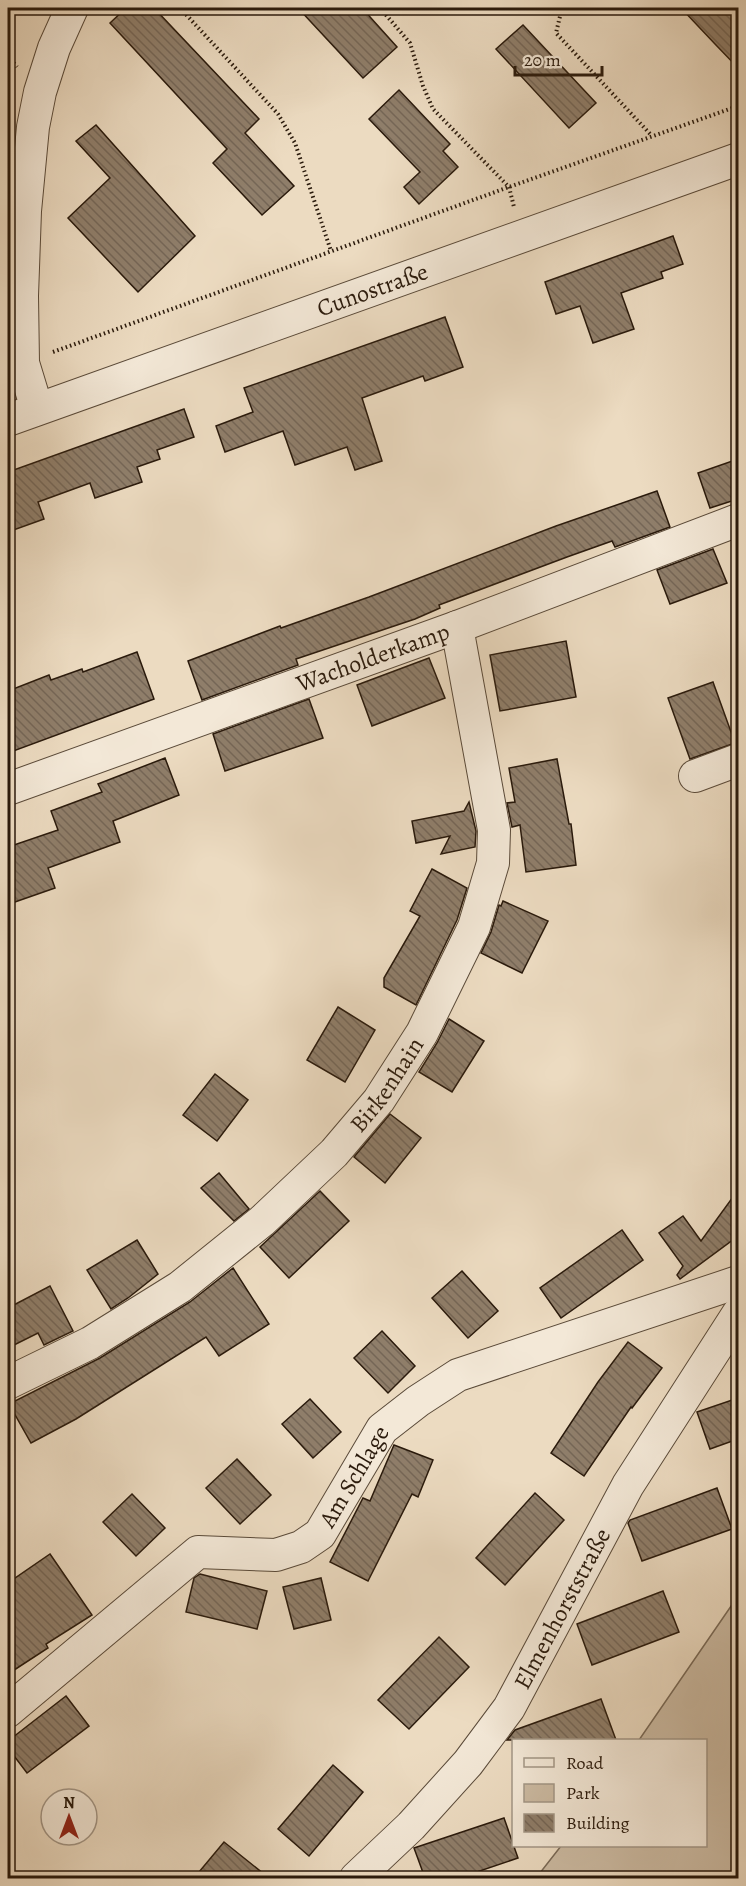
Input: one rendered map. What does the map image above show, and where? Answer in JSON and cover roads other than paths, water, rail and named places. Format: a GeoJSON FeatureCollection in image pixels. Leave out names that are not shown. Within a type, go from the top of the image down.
{"type":"FeatureCollection","features":[{"type":"Feature","properties":{"kind":"street"},"geometry":{"type":"LineString","coordinates":[[37,409],[23,363],[22,296],[25,211],[33,128],[40,92],[54,48],[72,8]]}},
{"type":"Feature","properties":{"kind":"street","name":"Cunostraße"},"geometry":{"type":"LineString","coordinates":[[8,420],[738,159]]}},
{"type":"Feature","properties":{"kind":"street","name":"Wacholderkamp"},"geometry":{"type":"LineString","coordinates":[[8,789],[457,627],[738,520]]}},
{"type":"Feature","properties":{"kind":"street","name":"Birkenhain"},"geometry":{"type":"LineString","coordinates":[[8,1383],[90,1343],[180,1287],[262,1221],[334,1153],[379,1100],[422,1033],[474,927],[493,862],[495,830],[457,627]]}},
{"type":"Feature","properties":{"kind":"street"},"geometry":{"type":"LineString","coordinates":[[695,776],[738,760]]}},
{"type":"Feature","properties":{"kind":"street","name":"Am Schlage"},"geometry":{"type":"LineString","coordinates":[[8,1711],[198,1552],[276,1555],[301,1547],[320,1534],[382,1429],[418,1401],[458,1375],[738,1282]]}},
{"type":"Feature","properties":{"kind":"street","name":"Elmenhorststraße"},"geometry":{"type":"LineString","coordinates":[[356,1878],[411,1826],[468,1763],[509,1708],[628,1485],[738,1314]]}}]}
